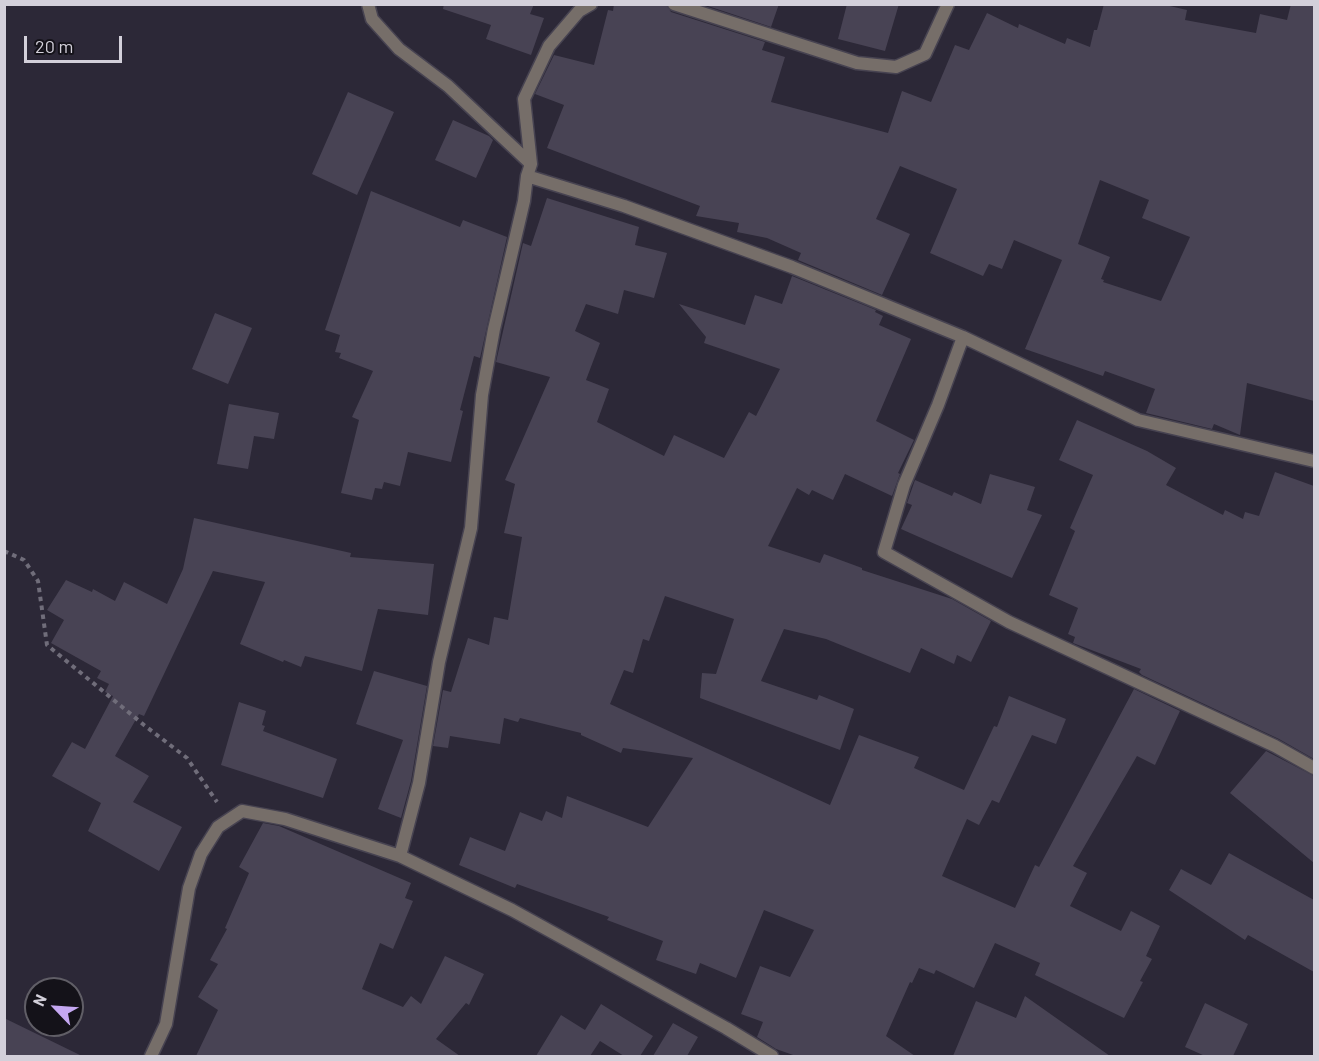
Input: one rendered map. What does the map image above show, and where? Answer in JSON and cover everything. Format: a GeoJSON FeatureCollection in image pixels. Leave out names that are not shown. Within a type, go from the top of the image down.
{"type":"FeatureCollection","features":[{"type":"Feature","properties":{"kind":"street"},"geometry":{"type":"LineString","coordinates":[[368,4],[372,19],[399,48],[448,86],[529,170],[792,267],[963,337],[1138,420],[1314,461]]}},
{"type":"Feature","properties":{"kind":"street"},"geometry":{"type":"LineString","coordinates":[[400,856],[419,783],[439,662],[471,528],[482,395],[529,170],[524,99],[549,46],[579,11],[591,4]]}},
{"type":"Feature","properties":{"kind":"street"},"geometry":{"type":"LineString","coordinates":[[674,4],[857,63],[896,67],[925,54],[948,4]]}},
{"type":"Feature","properties":{"kind":"street"},"geometry":{"type":"LineString","coordinates":[[963,337],[938,405],[904,485],[884,552],[1009,622],[1275,746],[1314,768]]}},
{"type":"Feature","properties":{"kind":"street"},"geometry":{"type":"LineString","coordinates":[[152,1056],[166,1023],[189,888],[201,854],[218,827],[242,812],[285,819],[400,856],[512,909],[772,1056]]}},
{"type":"Feature","properties":{"kind":"path"},"geometry":{"type":"LineString","coordinates":[[4,551],[24,560],[38,581],[47,645],[187,758],[229,820]]}},
{"type":"Feature","properties":{"kind":"building"},"geometry":{"type":"Polygon","coordinates":[[[444,4],[534,4],[530,14],[544,18],[531,55],[486,39],[491,25],[443,9],[444,4]]]}},
{"type":"Feature","properties":{"kind":"building"},"geometry":{"type":"Polygon","coordinates":[[[614,4],[666,4],[671,12],[765,42],[762,50],[785,57],[771,102],[888,133],[902,91],[931,102],[955,45],[969,50],[987,13],[1018,28],[1019,24],[1065,44],[1067,38],[1090,47],[1104,4],[1161,4],[1187,10],[1185,20],[1256,33],[1260,14],[1287,20],[1291,4],[1314,4],[1314,401],[1247,383],[1240,435],[1214,424],[1212,429],[1146,413],[1155,389],[1105,371],[1103,376],[1025,349],[1062,260],[1014,240],[1002,269],[989,264],[983,276],[930,253],[957,189],[900,166],[876,219],[910,234],[882,295],[798,260],[801,253],[767,238],[737,232],[739,223],[696,216],[700,206],[547,148],[564,105],[535,94],[554,55],[594,65],[608,10],[613,11],[614,4]],[[1100,180],[1078,244],[1110,257],[1101,279],[1104,280],[1103,282],[1161,301],[1190,237],[1142,218],[1149,200],[1100,180]]]}},
{"type":"Feature","properties":{"kind":"building"},"geometry":{"type":"Polygon","coordinates":[[[702,4],[779,4],[771,27],[702,4]]]}},
{"type":"Feature","properties":{"kind":"building"},"geometry":{"type":"Polygon","coordinates":[[[847,4],[899,4],[885,51],[838,39],[847,4]]]}},
{"type":"Feature","properties":{"kind":"building"},"geometry":{"type":"Polygon","coordinates":[[[348,92],[394,112],[357,195],[312,174],[348,92]]]}},
{"type":"Feature","properties":{"kind":"building"},"geometry":{"type":"Polygon","coordinates":[[[453,120],[493,140],[476,178],[435,160],[453,120]]]}},
{"type":"Feature","properties":{"kind":"building"},"geometry":{"type":"Polygon","coordinates":[[[371,191],[460,227],[463,220],[507,237],[480,358],[474,356],[460,410],[463,411],[451,462],[408,452],[400,486],[384,482],[382,489],[375,488],[372,500],[341,493],[359,420],[352,417],[373,371],[339,358],[341,353],[335,352],[340,335],[325,330],[371,191]]]}},
{"type":"Feature","properties":{"kind":"building"},"geometry":{"type":"Polygon","coordinates":[[[547,198],[639,227],[635,245],[667,253],[654,298],[624,290],[618,314],[586,304],[575,331],[600,343],[586,380],[609,389],[597,422],[664,456],[674,435],[724,458],[749,412],[756,416],[780,369],[704,343],[706,337],[679,304],[745,325],[755,295],[782,304],[792,276],[876,310],[875,312],[883,316],[879,325],[911,339],[876,421],[914,440],[898,473],[900,474],[892,496],[845,474],[833,500],[812,490],[809,495],[797,488],[768,546],[820,563],[824,554],[862,568],[862,570],[952,599],[991,621],[971,662],[957,655],[954,664],[921,648],[910,673],[826,639],[784,629],[761,681],[817,700],[819,695],[854,709],[840,750],[700,698],[702,673],[716,674],[734,619],[665,596],[649,641],[643,639],[633,673],[624,670],[610,704],[830,805],[859,735],[919,757],[914,768],[964,790],[994,726],[997,727],[1009,696],[1066,719],[1056,744],[1032,735],[999,803],[992,800],[979,825],[967,819],[942,876],[1015,908],[1035,865],[1039,867],[1134,689],[1180,711],[1155,765],[1137,756],[1073,866],[1087,873],[1070,906],[1121,931],[1131,911],[1160,926],[1146,956],[1152,959],[1140,981],[1143,982],[1124,1018],[1035,975],[1040,963],[995,943],[974,988],[936,970],[934,974],[919,968],[912,983],[910,982],[886,1036],[915,1056],[796,1056],[776,1049],[757,1037],[763,1022],[741,1014],[760,966],[790,977],[814,930],[764,910],[736,978],[700,963],[696,974],[656,960],[663,941],[607,920],[609,917],[517,884],[515,888],[459,865],[470,837],[505,851],[520,812],[542,821],[546,811],[562,818],[567,796],[648,827],[693,758],[623,748],[621,753],[581,733],[520,718],[518,722],[504,718],[500,744],[450,736],[448,748],[433,746],[443,690],[451,692],[468,638],[489,645],[494,617],[508,620],[522,537],[504,533],[515,484],[505,480],[550,377],[496,362],[523,243],[531,246],[547,198]]]}},
{"type":"Feature","properties":{"kind":"building"},"geometry":{"type":"Polygon","coordinates":[[[215,313],[252,328],[228,384],[192,369],[215,313]]]}},
{"type":"Feature","properties":{"kind":"building"},"geometry":{"type":"Polygon","coordinates":[[[229,404],[279,413],[274,439],[254,436],[248,469],[217,464],[229,404]]]}},
{"type":"Feature","properties":{"kind":"building"},"geometry":{"type":"Polygon","coordinates":[[[1077,420],[1147,451],[1176,468],[1166,485],[1223,515],[1225,510],[1243,519],[1245,512],[1259,516],[1275,472],[1314,486],[1314,759],[1279,739],[1142,675],[1139,672],[1141,669],[1073,643],[1075,637],[1068,634],[1078,608],[1049,595],[1075,531],[1070,528],[1093,475],[1059,460],[1077,420]]]}},
{"type":"Feature","properties":{"kind":"building"},"geometry":{"type":"Polygon","coordinates":[[[990,474],[1035,487],[1027,510],[1042,515],[1012,578],[901,529],[912,505],[907,503],[915,480],[952,496],[954,492],[981,504],[990,474]]]}},
{"type":"Feature","properties":{"kind":"building"},"geometry":{"type":"Polygon","coordinates":[[[194,518],[351,553],[350,557],[434,564],[428,615],[378,609],[362,671],[305,656],[301,667],[240,644],[265,582],[213,571],[144,716],[139,714],[115,756],[149,776],[133,802],[182,827],[159,871],[88,831],[101,803],[52,776],[72,742],[85,749],[113,696],[105,692],[109,684],[97,678],[101,671],[51,643],[64,620],[47,610],[66,580],[92,592],[93,589],[115,601],[124,582],[167,604],[183,569],[194,518]]]}},
{"type":"Feature","properties":{"kind":"building"},"geometry":{"type":"Polygon","coordinates":[[[374,671],[427,686],[411,781],[401,818],[378,809],[403,740],[356,724],[374,671]]]}},
{"type":"Feature","properties":{"kind":"building"},"geometry":{"type":"Polygon","coordinates":[[[239,702],[266,711],[262,725],[265,726],[263,731],[337,759],[323,798],[221,765],[239,702]]]}},
{"type":"Feature","properties":{"kind":"building"},"geometry":{"type":"Polygon","coordinates":[[[1266,751],[1314,776],[1314,863],[1230,793],[1266,751]]]}},
{"type":"Feature","properties":{"kind":"building"},"geometry":{"type":"Polygon","coordinates":[[[263,823],[279,826],[411,883],[405,898],[413,901],[393,949],[380,943],[362,989],[403,1007],[411,996],[421,1004],[445,956],[484,974],[469,1005],[466,1003],[436,1039],[460,1056],[196,1056],[218,1010],[198,997],[218,964],[210,960],[227,929],[225,928],[249,873],[239,867],[263,823]]]}},
{"type":"Feature","properties":{"kind":"building"},"geometry":{"type":"Polygon","coordinates":[[[1229,853],[1314,900],[1314,972],[1248,935],[1245,940],[1169,890],[1181,869],[1211,885],[1229,853]]]}},
{"type":"Feature","properties":{"kind":"building"},"geometry":{"type":"Polygon","coordinates":[[[1025,996],[1110,1056],[953,1056],[976,1001],[1016,1018],[1025,996]]]}},
{"type":"Feature","properties":{"kind":"building"},"geometry":{"type":"Polygon","coordinates":[[[1205,1003],[1248,1024],[1233,1056],[1205,1056],[1185,1047],[1205,1003]]]}},
{"type":"Feature","properties":{"kind":"building"},"geometry":{"type":"Polygon","coordinates":[[[601,1004],[653,1036],[640,1056],[624,1056],[600,1041],[590,1056],[536,1056],[561,1015],[585,1030],[601,1004]]]}},
{"type":"Feature","properties":{"kind":"building"},"geometry":{"type":"Polygon","coordinates":[[[4,1018],[24,1028],[24,1037],[43,1037],[82,1056],[4,1056],[4,1018]]]}},
{"type":"Feature","properties":{"kind":"building"},"geometry":{"type":"Polygon","coordinates":[[[673,1023],[698,1037],[687,1056],[653,1056],[673,1023]]]}}]}
